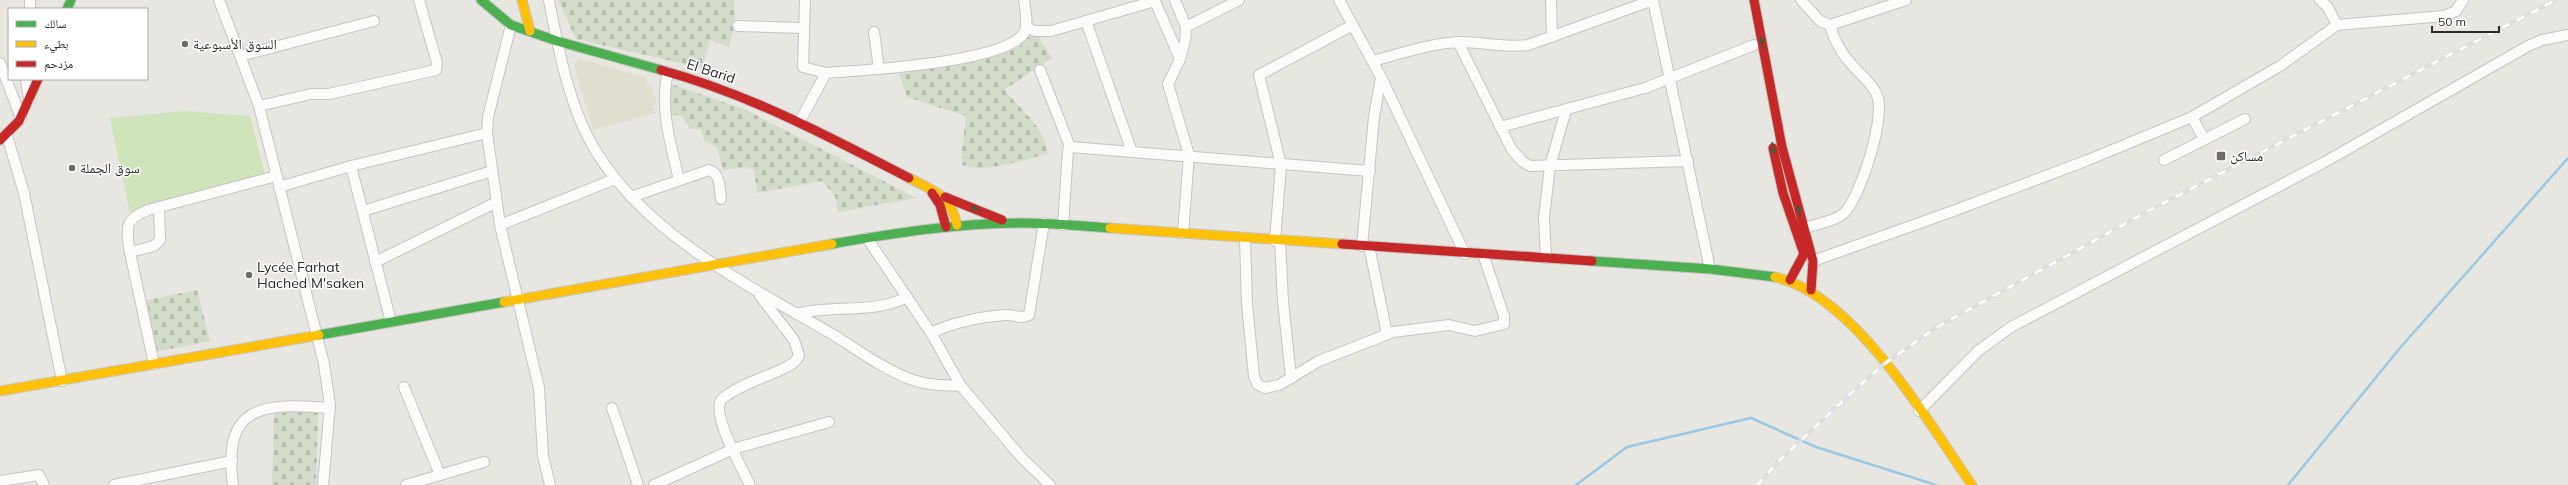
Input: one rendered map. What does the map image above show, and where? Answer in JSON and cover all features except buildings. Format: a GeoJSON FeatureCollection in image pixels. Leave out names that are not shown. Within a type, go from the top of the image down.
{"type":"FeatureCollection","features":[{"type":"Feature","properties":{"kind":"main road","name":"El Barid"},"geometry":{"type":"LineString","coordinates":[[481,0],[511,25],[557,41],[736,93],[800,121],[945,197],[1007,222]]}},
{"type":"Feature","properties":{"kind":"main road"},"geometry":{"type":"LineString","coordinates":[[522,0],[530,31]]}},
{"type":"Feature","properties":{"kind":"main road"},"geometry":{"type":"LineString","coordinates":[[1744,0],[1782,193],[1804,254],[1790,280]]}},
{"type":"Feature","properties":{"kind":"main road"},"geometry":{"type":"LineString","coordinates":[[1754,0],[1782,147],[1813,261],[1811,290]]}},
{"type":"Feature","properties":{"kind":"main road"},"geometry":{"type":"LineString","coordinates":[[4,138],[21,118],[38,80]]}},
{"type":"Feature","properties":{"kind":"main road"},"geometry":{"type":"LineString","coordinates":[[928,188],[940,205],[946,227]]}},
{"type":"Feature","properties":{"kind":"main road"},"geometry":{"type":"LineString","coordinates":[[945,197],[954,210],[957,225]]}},
{"type":"Feature","properties":{"kind":"main road"},"geometry":{"type":"LineString","coordinates":[[0,391],[867,238],[957,225],[1007,222],[1044,223],[1183,232],[1278,241],[1465,254],[1710,269],[1766,275],[1790,280],[1811,290],[1826,300],[1844,316],[1884,364],[1970,482]]}},
{"type":"Feature","properties":{"kind":"street"},"geometry":{"type":"LineString","coordinates":[[219,0],[259,106],[317,334],[328,387],[330,408],[323,485]]}},
{"type":"Feature","properties":{"kind":"street"},"geometry":{"type":"LineString","coordinates":[[259,106],[312,94],[329,94],[436,70],[435,55],[419,0]]}},
{"type":"Feature","properties":{"kind":"street"},"geometry":{"type":"LineString","coordinates":[[549,0],[557,41],[582,122],[596,152],[615,179],[646,212],[716,265],[757,292],[915,381],[961,386]]}},
{"type":"Feature","properties":{"kind":"street"},"geometry":{"type":"LineString","coordinates":[[805,0],[803,67],[826,73],[910,66],[995,52],[1020,37],[1026,27],[1024,0]]}},
{"type":"Feature","properties":{"kind":"street"},"geometry":{"type":"LineString","coordinates":[[1174,0],[1186,27],[1180,59],[1168,84],[1189,155],[1183,232]]}},
{"type":"Feature","properties":{"kind":"street"},"geometry":{"type":"LineString","coordinates":[[1186,27],[1239,0]]}},
{"type":"Feature","properties":{"kind":"street"},"geometry":{"type":"LineString","coordinates":[[1339,0],[1351,26],[1381,77],[1465,254]]}},
{"type":"Feature","properties":{"kind":"street"},"geometry":{"type":"LineString","coordinates":[[1551,0],[1552,37]]}},
{"type":"Feature","properties":{"kind":"street"},"geometry":{"type":"LineString","coordinates":[[1372,61],[1410,51],[1458,42],[1520,46],[1552,37],[1653,0],[1671,78],[1710,269]]}},
{"type":"Feature","properties":{"kind":"street"},"geometry":{"type":"LineString","coordinates":[[1801,0],[1820,21],[1830,25],[1906,0]]}},
{"type":"Feature","properties":{"kind":"street"},"geometry":{"type":"LineString","coordinates":[[2320,0],[2327,6],[2337,25]]}},
{"type":"Feature","properties":{"kind":"street"},"geometry":{"type":"LineString","coordinates":[[1813,261],[1956,210],[2088,160],[2192,117],[2280,66],[2337,25],[2444,16],[2456,11],[2463,0]]}},
{"type":"Feature","properties":{"kind":"street"},"geometry":{"type":"LineString","coordinates":[[1026,27],[1035,31],[1047,32],[1157,1],[1180,59]]}},
{"type":"Feature","properties":{"kind":"street"},"geometry":{"type":"LineString","coordinates":[[240,56],[374,21]]}},
{"type":"Feature","properties":{"kind":"street"},"geometry":{"type":"LineString","coordinates":[[1086,21],[1132,152]]}},
{"type":"Feature","properties":{"kind":"street"},"geometry":{"type":"LineString","coordinates":[[511,25],[488,117],[486,133],[500,224],[539,388],[543,456],[550,485]]}},
{"type":"Feature","properties":{"kind":"street"},"geometry":{"type":"LineString","coordinates":[[1804,228],[1839,216],[1846,211],[1868,160],[1878,127],[1878,96],[1840,50],[1830,25]]}},
{"type":"Feature","properties":{"kind":"street"},"geometry":{"type":"LineString","coordinates":[[738,26],[803,28]]}},
{"type":"Feature","properties":{"kind":"street"},"geometry":{"type":"LineString","coordinates":[[1291,378],[1278,241],[1281,165],[1259,75],[1351,26]]}},
{"type":"Feature","properties":{"kind":"street"},"geometry":{"type":"LineString","coordinates":[[874,32],[879,69]]}},
{"type":"Feature","properties":{"kind":"street"},"geometry":{"type":"LineString","coordinates":[[1919,411],[1978,351],[2017,324],[2323,163],[2528,46],[2542,40],[2568,35]]}},
{"type":"Feature","properties":{"kind":"street"},"geometry":{"type":"LineString","coordinates":[[1458,42],[1512,150],[1523,162],[1536,167],[1566,163],[1688,161]]}},
{"type":"Feature","properties":{"kind":"street"},"geometry":{"type":"LineString","coordinates":[[1500,127],[1645,88],[1754,45]]}},
{"type":"Feature","properties":{"kind":"street"},"geometry":{"type":"LineString","coordinates":[[0,63],[21,118]]}},
{"type":"Feature","properties":{"kind":"street"},"geometry":{"type":"LineString","coordinates":[[1040,70],[1070,147],[1068,150],[1063,225]]}},
{"type":"Feature","properties":{"kind":"street"},"geometry":{"type":"LineString","coordinates":[[668,72],[663,91],[666,117],[679,180]]}},
{"type":"Feature","properties":{"kind":"street"},"geometry":{"type":"LineString","coordinates":[[800,121],[826,73]]}},
{"type":"Feature","properties":{"kind":"street"},"geometry":{"type":"LineString","coordinates":[[1381,77],[1374,117],[1366,246],[1387,334]]}},
{"type":"Feature","properties":{"kind":"street"},"geometry":{"type":"LineString","coordinates":[[26,80],[29,99]]}},
{"type":"Feature","properties":{"kind":"street"},"geometry":{"type":"LineString","coordinates":[[1546,258],[1544,218],[1550,166],[1566,110]]}},
{"type":"Feature","properties":{"kind":"street"},"geometry":{"type":"LineString","coordinates":[[2192,117],[2204,139]]}},
{"type":"Feature","properties":{"kind":"street"},"geometry":{"type":"LineString","coordinates":[[2164,160],[2246,119]]}},
{"type":"Feature","properties":{"kind":"street"},"geometry":{"type":"LineString","coordinates":[[279,187],[351,166],[486,133]]}},
{"type":"Feature","properties":{"kind":"street"},"geometry":{"type":"LineString","coordinates":[[4,138],[26,201],[62,381]]}},
{"type":"Feature","properties":{"kind":"street"},"geometry":{"type":"LineString","coordinates":[[1070,147],[1189,155],[1281,165],[1370,171]]}},
{"type":"Feature","properties":{"kind":"street"},"geometry":{"type":"LineString","coordinates":[[351,166],[390,322]]}},
{"type":"Feature","properties":{"kind":"street"},"geometry":{"type":"LineString","coordinates":[[631,197],[711,170],[718,178],[722,199]]}},
{"type":"Feature","properties":{"kind":"street"},"geometry":{"type":"LineString","coordinates":[[362,211],[492,171]]}},
{"type":"Feature","properties":{"kind":"street"},"geometry":{"type":"LineString","coordinates":[[154,364],[130,252],[127,232],[129,223],[137,215],[159,207],[276,176]]}},
{"type":"Feature","properties":{"kind":"street"},"geometry":{"type":"LineString","coordinates":[[500,224],[615,179]]}},
{"type":"Feature","properties":{"kind":"street"},"geometry":{"type":"LineString","coordinates":[[376,262],[496,202]]}},
{"type":"Feature","properties":{"kind":"street"},"geometry":{"type":"LineString","coordinates":[[130,252],[154,246],[160,240],[159,207]]}},
{"type":"Feature","properties":{"kind":"street"},"geometry":{"type":"LineString","coordinates":[[931,333],[952,323],[1007,315],[1023,318],[1029,315],[1044,223]]}},
{"type":"Feature","properties":{"kind":"street"},"geometry":{"type":"LineString","coordinates":[[867,238],[931,333],[961,386],[1021,457],[1050,485]]}},
{"type":"Feature","properties":{"kind":"street"},"geometry":{"type":"LineString","coordinates":[[1245,238],[1247,304],[1256,382],[1265,388],[1279,385],[1319,361],[1387,334],[1449,325],[1474,331],[1504,324],[1504,316],[1483,254]]}},
{"type":"Feature","properties":{"kind":"street"},"geometry":{"type":"LineString","coordinates":[[750,485],[719,415],[718,410],[721,399],[789,366],[799,355],[794,340],[757,292]]}},
{"type":"Feature","properties":{"kind":"street"},"geometry":{"type":"LineString","coordinates":[[796,314],[815,308],[865,309],[894,304],[906,297]]}},
{"type":"Feature","properties":{"kind":"street"},"geometry":{"type":"LineString","coordinates":[[404,387],[440,475]]}},
{"type":"Feature","properties":{"kind":"street"},"geometry":{"type":"LineString","coordinates":[[233,485],[232,461],[237,427],[249,415],[287,406],[330,408]]}},
{"type":"Feature","properties":{"kind":"street"},"geometry":{"type":"LineString","coordinates":[[612,408],[638,485]]}},
{"type":"Feature","properties":{"kind":"street"},"geometry":{"type":"LineString","coordinates":[[654,485],[733,449],[829,422]]}},
{"type":"Feature","properties":{"kind":"street"},"geometry":{"type":"LineString","coordinates":[[114,485],[160,480],[232,461]]}},
{"type":"Feature","properties":{"kind":"street"},"geometry":{"type":"LineString","coordinates":[[406,485],[484,462]]}},
{"type":"Feature","properties":{"kind":"street"},"geometry":{"type":"LineString","coordinates":[[0,481],[39,475],[44,485]]}},
{"type":"Feature","properties":{"kind":"shaded area"},"geometry":{"type":"Polygon","coordinates":[[[579,59],[646,77],[647,85],[650,84],[652,87],[657,104],[652,106],[656,113],[593,130],[574,66],[579,59]]]}},
{"type":"Feature","properties":{"kind":"green space"},"geometry":{"type":"Polygon","coordinates":[[[558,0],[734,0],[735,22],[729,47],[710,40],[702,68],[576,39],[558,0]]]}},
{"type":"Feature","properties":{"kind":"green space"},"geometry":{"type":"Polygon","coordinates":[[[1037,35],[1052,58],[1004,90],[1031,119],[1043,136],[1048,154],[994,167],[983,168],[962,165],[963,159],[961,159],[966,116],[907,97],[899,74],[1002,54],[1021,46],[1020,39],[1037,35]]]}},
{"type":"Feature","properties":{"kind":"green space"},"geometry":{"type":"Polygon","coordinates":[[[671,84],[744,109],[916,198],[838,212],[835,196],[822,181],[757,193],[754,170],[746,167],[723,170],[717,147],[705,142],[701,129],[690,129],[681,115],[667,115],[671,84]]]}},
{"type":"Feature","properties":{"kind":"green space"},"geometry":{"type":"Polygon","coordinates":[[[185,111],[250,116],[265,175],[130,213],[110,118],[185,111]]]}},
{"type":"Feature","properties":{"kind":"green space"},"geometry":{"type":"Polygon","coordinates":[[[197,290],[210,341],[155,352],[147,300],[197,290]]]}},
{"type":"Feature","properties":{"kind":"green space"},"geometry":{"type":"Polygon","coordinates":[[[299,409],[318,411],[316,485],[272,485],[274,412],[299,409]]]}},
{"type":"Feature","properties":{"kind":"waterway"},"geometry":{"type":"LineString","coordinates":[[2288,485],[2400,348],[2568,158]]}},
{"type":"Feature","properties":{"kind":"waterway"},"geometry":{"type":"LineString","coordinates":[[1576,485],[1627,447],[1751,418],[1816,447],[1936,485]]}},
{"type":"Feature","properties":{"kind":"railway"},"geometry":{"type":"LineString","coordinates":[[1757,485],[1782,458],[1860,385],[1884,364],[1937,327],[2150,210],[2556,0]]}},
{"type":"Feature","properties":{"kind":"traffic: fast"},"geometry":{"type":"LineString","coordinates":[[67,8],[71,0]]}},
{"type":"Feature","properties":{"kind":"traffic: fast"},"geometry":{"type":"LineString","coordinates":[[481,0],[511,25],[557,41],[661,70]]}},
{"type":"Feature","properties":{"kind":"traffic: fast"},"geometry":{"type":"LineString","coordinates":[[832,244],[902,233],[998,223],[1033,223],[1110,228]]}},
{"type":"Feature","properties":{"kind":"traffic: fast"},"geometry":{"type":"LineString","coordinates":[[1592,261],[1710,269],[1775,277]]}},
{"type":"Feature","properties":{"kind":"traffic: fast"},"geometry":{"type":"LineString","coordinates":[[319,335],[504,302]]}},
{"type":"Feature","properties":{"kind":"traffic: slow"},"geometry":{"type":"LineString","coordinates":[[522,0],[530,31]]}},
{"type":"Feature","properties":{"kind":"traffic: slow"},"geometry":{"type":"LineString","coordinates":[[909,178],[934,191],[946,200],[954,215],[957,225]]}},
{"type":"Feature","properties":{"kind":"traffic: slow"},"geometry":{"type":"LineString","coordinates":[[1110,228],[1342,244]]}},
{"type":"Feature","properties":{"kind":"traffic: slow"},"geometry":{"type":"LineString","coordinates":[[504,302],[832,244]]}},
{"type":"Feature","properties":{"kind":"traffic: slow"},"geometry":{"type":"LineString","coordinates":[[1775,277],[1805,288],[1833,308],[1861,334],[1887,364],[1911,396],[1972,485]]}},
{"type":"Feature","properties":{"kind":"traffic: slow"},"geometry":{"type":"LineString","coordinates":[[0,391],[319,335]]}},
{"type":"Feature","properties":{"kind":"traffic: jam"},"geometry":{"type":"LineString","coordinates":[[1754,0],[1782,147],[1813,261],[1811,290]]}},
{"type":"Feature","properties":{"kind":"traffic: jam"},"geometry":{"type":"LineString","coordinates":[[661,70],[725,91],[788,117],[909,178]]}},
{"type":"Feature","properties":{"kind":"traffic: jam"},"geometry":{"type":"LineString","coordinates":[[0,140],[19,121],[38,80]]}},
{"type":"Feature","properties":{"kind":"traffic: jam"},"geometry":{"type":"LineString","coordinates":[[1773,148],[1783,193],[1804,254],[1790,280]]}},
{"type":"Feature","properties":{"kind":"traffic: jam"},"geometry":{"type":"LineString","coordinates":[[932,193],[940,205],[946,227]]}},
{"type":"Feature","properties":{"kind":"traffic: jam"},"geometry":{"type":"LineString","coordinates":[[945,197],[1002,220]]}},
{"type":"Feature","properties":{"kind":"traffic: jam"},"geometry":{"type":"LineString","coordinates":[[1342,244],[1592,261]]}},
{"type":"Feature","properties":{"kind":"place","name":"السوق اﻷسبوعية"},"geometry":{"type":"Point","coordinates":[185,44]}},
{"type":"Feature","properties":{"kind":"place","name":"مساكن"},"geometry":{"type":"Point","coordinates":[2221,156]}},
{"type":"Feature","properties":{"kind":"place","name":"سوق الجملة"},"geometry":{"type":"Point","coordinates":[72,168]}},
{"type":"Feature","properties":{"kind":"place","name":"Lycée Farhat Hached M'saken"},"geometry":{"type":"Point","coordinates":[249,275]}}]}
